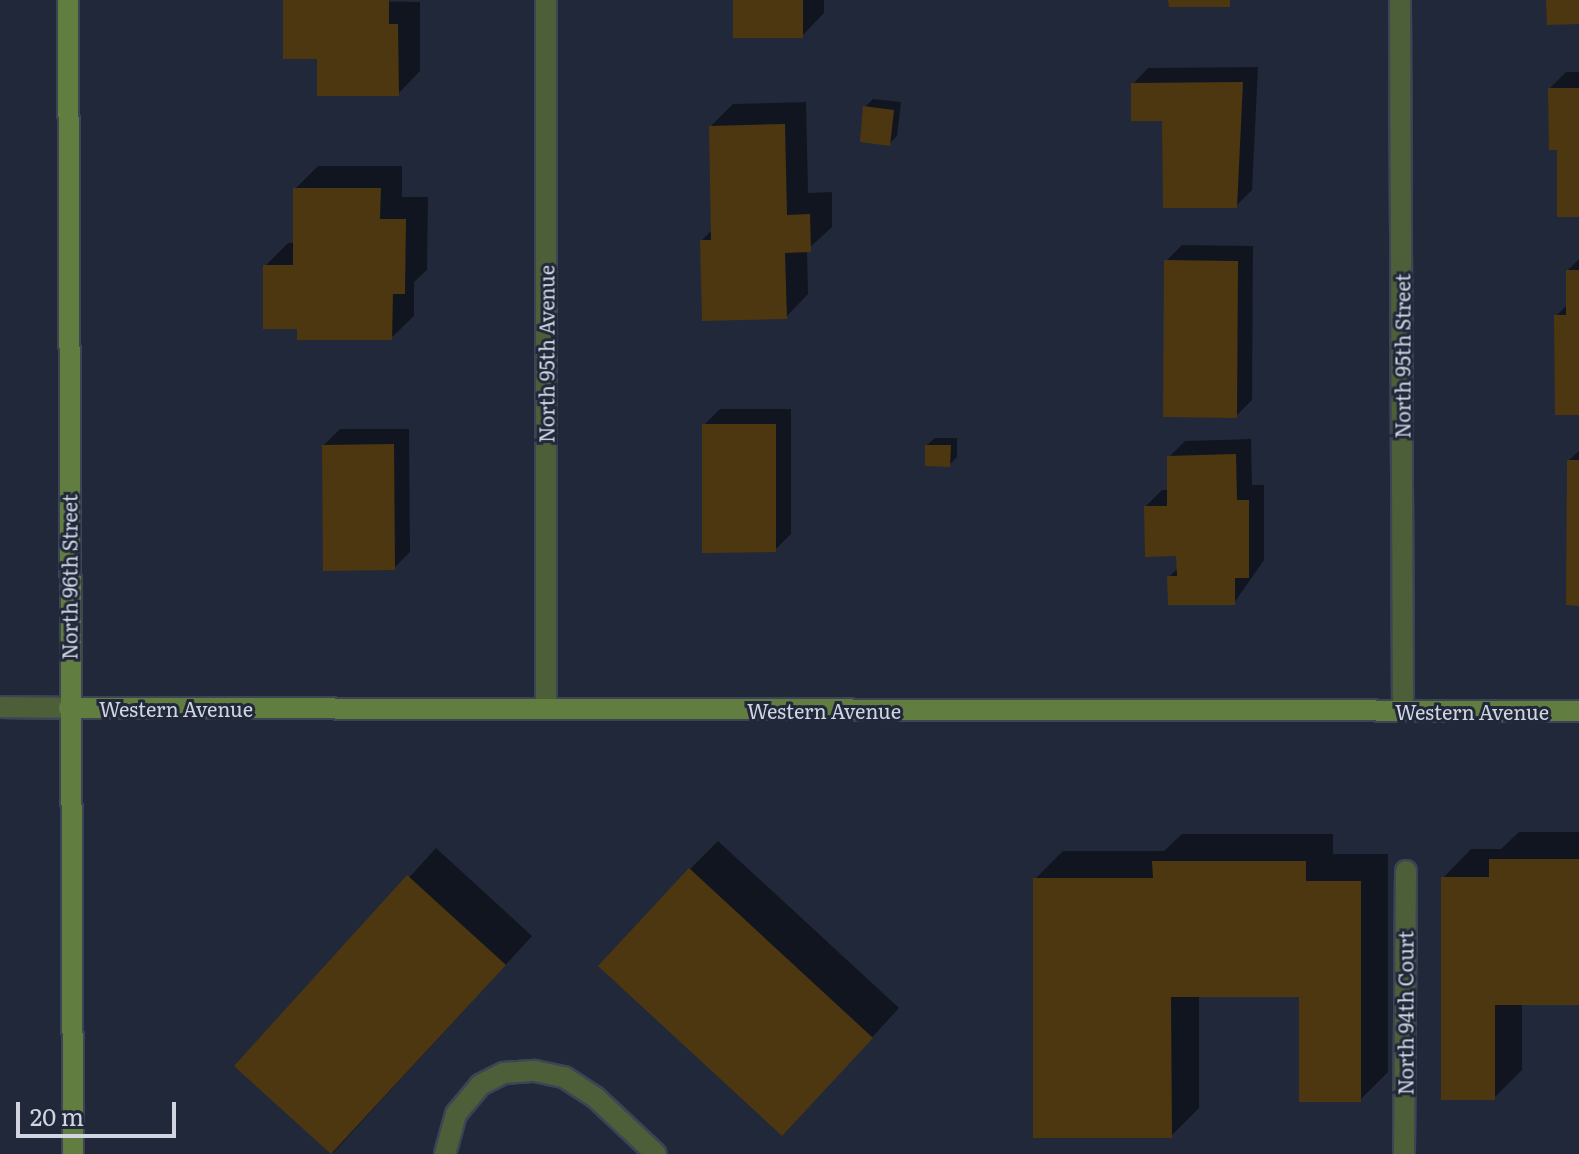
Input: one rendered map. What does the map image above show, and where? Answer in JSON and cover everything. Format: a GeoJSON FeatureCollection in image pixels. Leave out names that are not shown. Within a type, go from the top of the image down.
{"type":"FeatureCollection","features":[{"type":"Feature","properties":{"kind":"street","name":"North 96th Street"},"geometry":{"type":"LineString","coordinates":[[68,0],[73,1154]]}},
{"type":"Feature","properties":{"kind":"street","name":"North 95th Avenue"},"geometry":{"type":"LineString","coordinates":[[546,0],[546,709]]}},
{"type":"Feature","properties":{"kind":"street","name":"North 95th Street"},"geometry":{"type":"LineString","coordinates":[[1400,0],[1403,711]]}},
{"type":"Feature","properties":{"kind":"street"},"geometry":{"type":"LineString","coordinates":[[0,707],[69,708]]}},
{"type":"Feature","properties":{"kind":"street","name":"Western Avenue"},"geometry":{"type":"LineString","coordinates":[[69,708],[1579,711]]}},
{"type":"Feature","properties":{"kind":"street","name":"North 94th Court"},"geometry":{"type":"LineString","coordinates":[[1404,1154],[1406,871]]}},
{"type":"Feature","properties":{"kind":"street"},"geometry":{"type":"LineString","coordinates":[[445,1154],[456,1114],[480,1085],[504,1073],[535,1071],[564,1077],[595,1097],[656,1154]]}},
{"type":"Feature","properties":{"kind":"building"},"geometry":{"type":"Polygon","coordinates":[[[283,0],[389,0],[389,24],[398,24],[399,96],[317,96],[317,59],[283,59],[283,0]]]}},
{"type":"Feature","properties":{"kind":"building"},"geometry":{"type":"Polygon","coordinates":[[[733,0],[803,0],[803,38],[733,38],[733,0]]]}},
{"type":"Feature","properties":{"kind":"building"},"geometry":{"type":"Polygon","coordinates":[[[1168,0],[1230,0],[1230,7],[1169,7],[1168,0]]]}},
{"type":"Feature","properties":{"kind":"building"},"geometry":{"type":"Polygon","coordinates":[[[1546,0],[1579,0],[1579,24],[1547,25],[1546,0]]]}},
{"type":"Feature","properties":{"kind":"building"},"geometry":{"type":"Polygon","coordinates":[[[1243,82],[1237,208],[1163,208],[1162,121],[1131,121],[1131,83],[1243,82]]]}},
{"type":"Feature","properties":{"kind":"building"},"geometry":{"type":"Polygon","coordinates":[[[1548,88],[1579,88],[1579,217],[1557,217],[1557,150],[1549,150],[1548,88]]]}},
{"type":"Feature","properties":{"kind":"building"},"geometry":{"type":"Polygon","coordinates":[[[863,106],[894,110],[890,146],[860,142],[863,106]]]}},
{"type":"Feature","properties":{"kind":"building"},"geometry":{"type":"Polygon","coordinates":[[[785,124],[787,215],[810,214],[811,252],[785,253],[787,319],[702,321],[700,240],[711,240],[709,126],[785,124]]]}},
{"type":"Feature","properties":{"kind":"building"},"geometry":{"type":"Polygon","coordinates":[[[293,188],[381,188],[380,219],[406,219],[405,294],[393,294],[392,340],[297,340],[297,329],[263,329],[263,265],[293,265],[293,188]]]}},
{"type":"Feature","properties":{"kind":"building"},"geometry":{"type":"Polygon","coordinates":[[[1164,260],[1238,261],[1237,418],[1163,417],[1164,260]]]}},
{"type":"Feature","properties":{"kind":"building"},"geometry":{"type":"Polygon","coordinates":[[[1566,270],[1579,270],[1579,415],[1555,415],[1554,315],[1566,315],[1566,270]]]}},
{"type":"Feature","properties":{"kind":"building"},"geometry":{"type":"Polygon","coordinates":[[[702,424],[776,424],[776,552],[702,553],[702,424]]]}},
{"type":"Feature","properties":{"kind":"building"},"geometry":{"type":"Polygon","coordinates":[[[394,444],[395,570],[323,571],[322,445],[394,444]]]}},
{"type":"Feature","properties":{"kind":"building"},"geometry":{"type":"Polygon","coordinates":[[[925,445],[951,445],[950,467],[925,466],[925,445]]]}},
{"type":"Feature","properties":{"kind":"building"},"geometry":{"type":"Polygon","coordinates":[[[1236,454],[1237,500],[1249,500],[1249,578],[1235,578],[1235,605],[1168,605],[1167,576],[1177,576],[1176,556],[1145,557],[1144,506],[1167,506],[1167,456],[1236,454]]]}},
{"type":"Feature","properties":{"kind":"building"},"geometry":{"type":"Polygon","coordinates":[[[1567,460],[1579,460],[1579,606],[1566,605],[1567,460]]]}},
{"type":"Feature","properties":{"kind":"building"},"geometry":{"type":"Polygon","coordinates":[[[1489,859],[1579,859],[1579,1005],[1495,1005],[1495,1100],[1441,1100],[1441,877],[1489,877],[1489,859]]]}},
{"type":"Feature","properties":{"kind":"building"},"geometry":{"type":"Polygon","coordinates":[[[1152,861],[1306,861],[1306,881],[1361,881],[1361,1102],[1299,1102],[1299,997],[1171,997],[1172,1138],[1033,1138],[1033,878],[1153,878],[1152,861]]]}},
{"type":"Feature","properties":{"kind":"building"},"geometry":{"type":"Polygon","coordinates":[[[689,868],[873,1038],[782,1136],[598,966],[689,868]]]}},
{"type":"Feature","properties":{"kind":"building"},"geometry":{"type":"Polygon","coordinates":[[[407,875],[506,965],[331,1154],[234,1066],[407,875]]]}}]}
